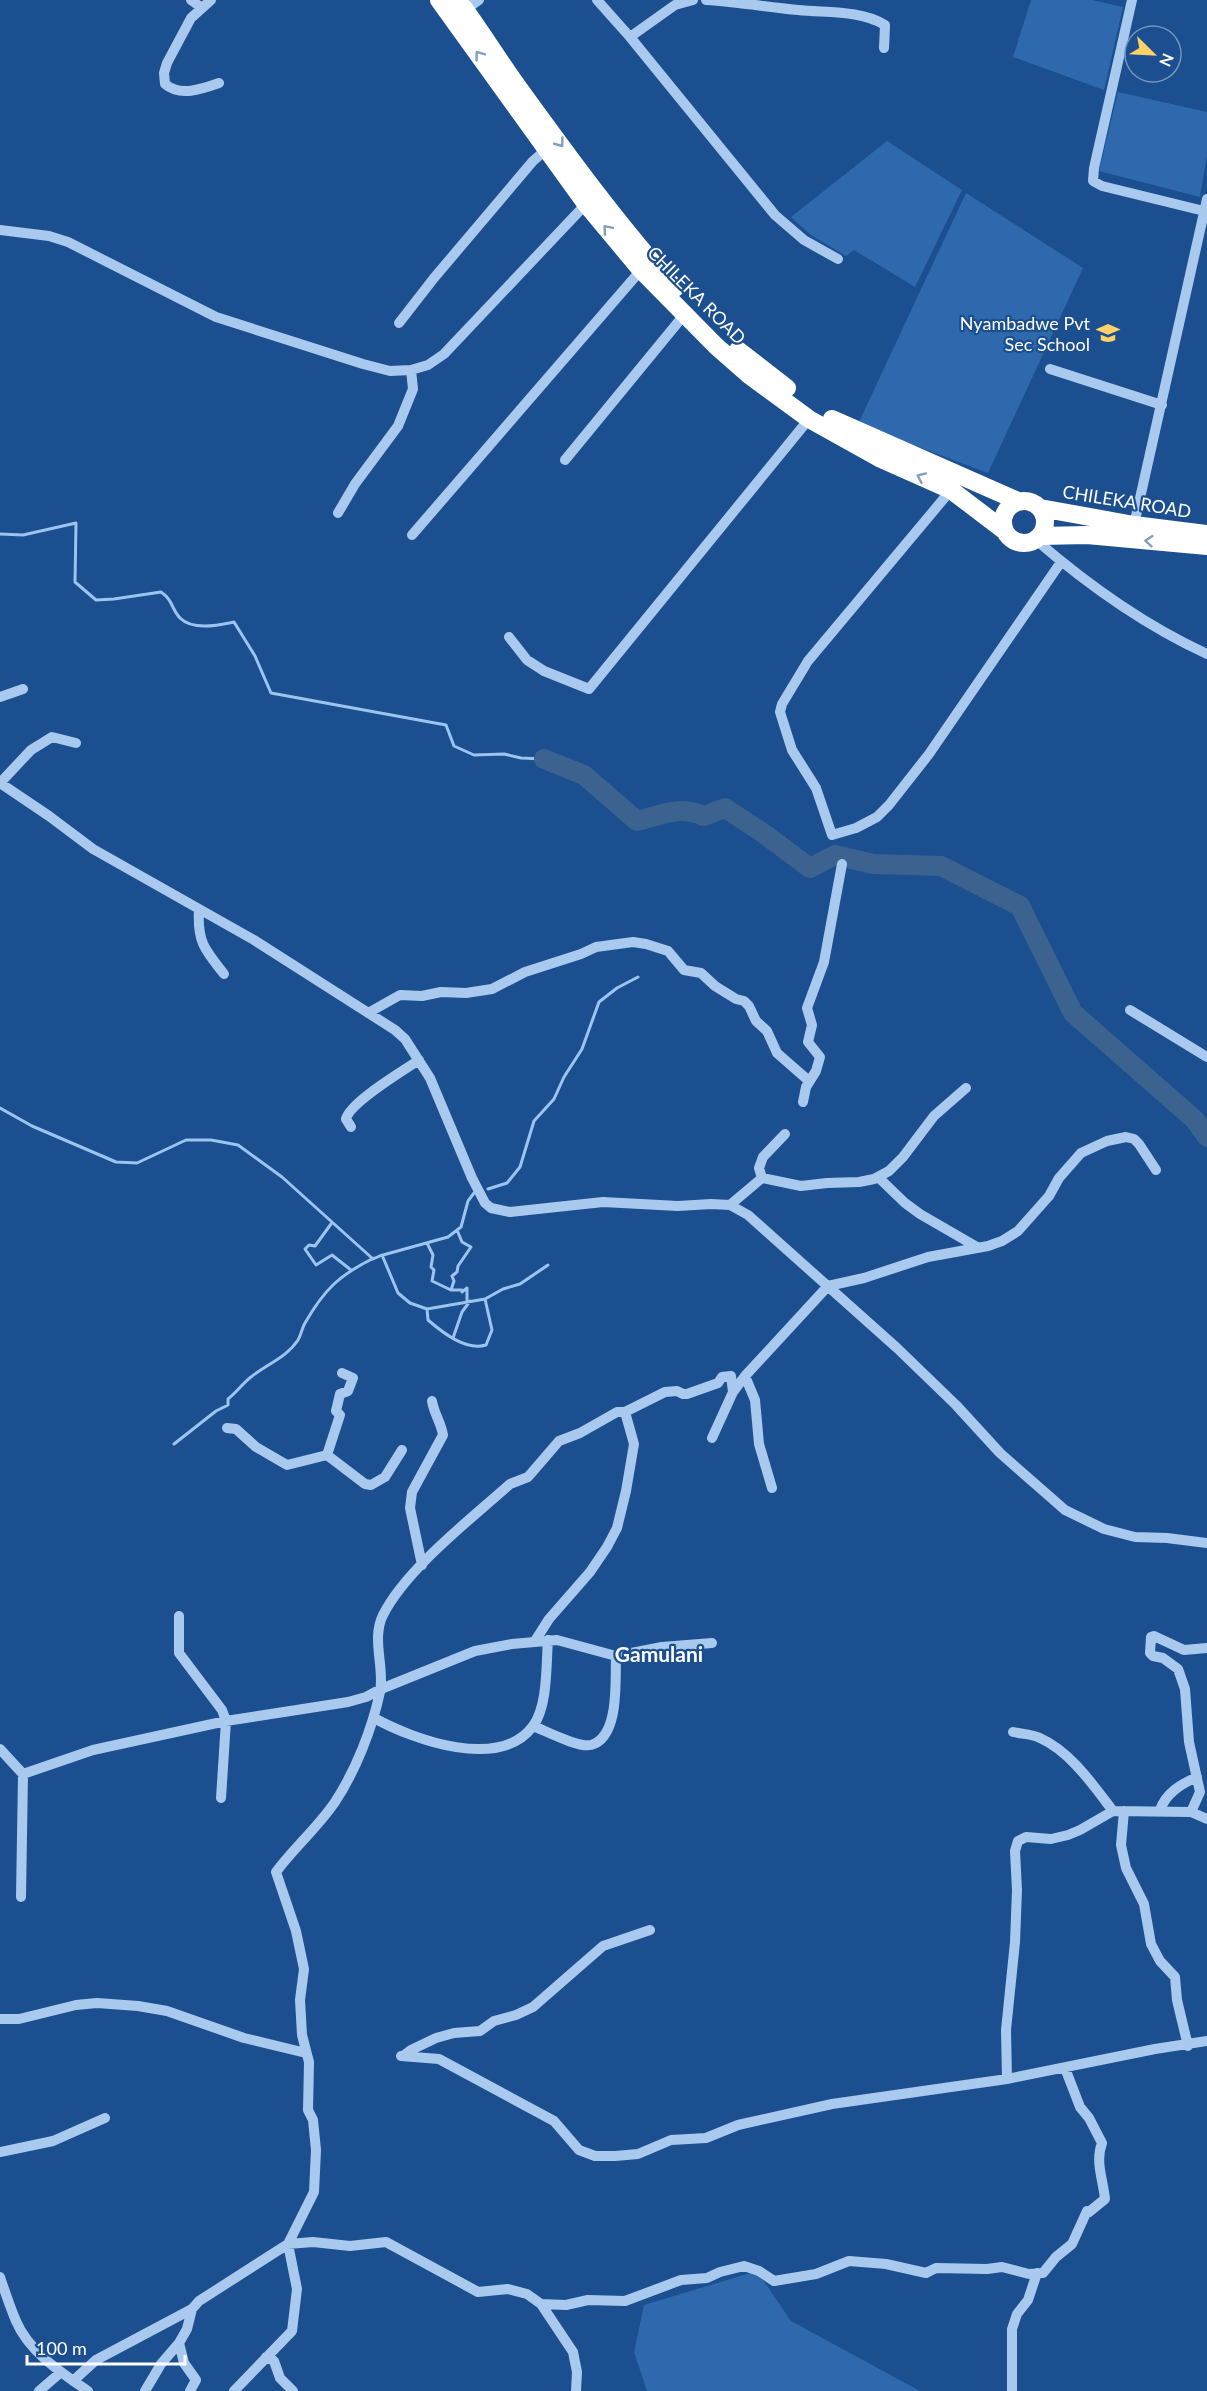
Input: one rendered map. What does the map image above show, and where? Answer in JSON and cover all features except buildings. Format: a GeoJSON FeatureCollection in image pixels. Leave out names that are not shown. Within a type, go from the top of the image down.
{"type":"FeatureCollection","features":[{"type":"Feature","properties":{"kind":"highway","name":"CHILEKA ROAD"},"geometry":{"type":"LineString","coordinates":[[439,0],[586,204],[641,270],[684,315],[749,375],[809,419],[879,458],[951,490],[1018,543],[1030,543],[1044,531],[1045,519],[1040,508]]}},
{"type":"Feature","properties":{"kind":"highway","name":"CHILEKA ROAD"},"geometry":{"type":"LineString","coordinates":[[468,3],[517,86],[649,260],[690,305],[744,356],[815,409],[849,428],[1018,501],[1030,501],[1040,508],[1134,525],[1207,534]]}},
{"type":"Feature","properties":{"kind":"highway"},"geometry":{"type":"LineString","coordinates":[[1005,531],[1004,513],[1018,501]]}},
{"type":"Feature","properties":{"kind":"highway","name":"CHILEKA ROAD"},"geometry":{"type":"LineString","coordinates":[[1038,538],[1087,534],[1207,546]]}},
{"type":"Feature","properties":{"kind":"street"},"geometry":{"type":"LineString","coordinates":[[191,0],[207,4]]}},
{"type":"Feature","properties":{"kind":"street"},"geometry":{"type":"LineString","coordinates":[[597,0],[630,37],[775,215],[804,240],[838,259]]}},
{"type":"Feature","properties":{"kind":"street"},"geometry":{"type":"LineString","coordinates":[[630,37],[675,5],[693,0]]}},
{"type":"Feature","properties":{"kind":"street"},"geometry":{"type":"LineString","coordinates":[[706,0],[872,17],[885,25],[884,48]]}},
{"type":"Feature","properties":{"kind":"street"},"geometry":{"type":"LineString","coordinates":[[1132,0],[1093,181],[1102,186],[1204,211]]}},
{"type":"Feature","properties":{"kind":"street"},"geometry":{"type":"LineString","coordinates":[[207,4],[191,18],[167,63],[164,73],[165,84],[171,89],[183,92],[219,83]]}},
{"type":"Feature","properties":{"kind":"street"},"geometry":{"type":"LineString","coordinates":[[399,323],[434,278],[533,162],[547,149]]}},
{"type":"Feature","properties":{"kind":"street"},"geometry":{"type":"LineString","coordinates":[[1134,525],[1207,199]]}},
{"type":"Feature","properties":{"kind":"street"},"geometry":{"type":"LineString","coordinates":[[0,230],[49,236],[84,248],[216,317],[390,371],[411,370],[429,364],[444,354],[586,204]]}},
{"type":"Feature","properties":{"kind":"street"},"geometry":{"type":"LineString","coordinates":[[412,535],[641,270]]}},
{"type":"Feature","properties":{"kind":"street"},"geometry":{"type":"LineString","coordinates":[[566,460],[684,315]]}},
{"type":"Feature","properties":{"kind":"street"},"geometry":{"type":"LineString","coordinates":[[1050,369],[1162,405]]}},
{"type":"Feature","properties":{"kind":"street"},"geometry":{"type":"LineString","coordinates":[[338,513],[355,484],[398,426],[412,389],[411,370]]}},
{"type":"Feature","properties":{"kind":"street"},"geometry":{"type":"LineString","coordinates":[[509,637],[527,660],[544,671],[589,689],[809,419]]}},
{"type":"Feature","properties":{"kind":"street"},"geometry":{"type":"LineString","coordinates":[[951,490],[808,661],[782,704],[780,712],[792,750],[816,788],[832,835],[856,828],[877,817],[889,805],[929,754],[1061,562]]}},
{"type":"Feature","properties":{"kind":"street"},"geometry":{"type":"LineString","coordinates":[[1038,538],[1061,562],[1142,620],[1178,641],[1207,654]]}},
{"type":"Feature","properties":{"kind":"street"},"geometry":{"type":"LineString","coordinates":[[0,697],[23,689]]}},
{"type":"Feature","properties":{"kind":"street"},"geometry":{"type":"LineString","coordinates":[[76,743],[52,737],[31,750],[0,783],[50,816],[93,849],[161,890],[254,940],[405,1039],[440,1097],[472,1178],[485,1203],[491,1208],[510,1212],[603,1202],[678,1206],[730,1205],[748,1215],[905,1355],[1016,1468],[1065,1510],[1104,1529],[1135,1537],[1174,1538],[1207,1543]]}},
{"type":"Feature","properties":{"kind":"street"},"geometry":{"type":"LineString","coordinates":[[803,1102],[809,1081],[816,1071],[820,1058],[808,1042],[812,1025],[807,1008],[825,958],[842,864]]}},
{"type":"Feature","properties":{"kind":"street"},"geometry":{"type":"LineString","coordinates":[[200,909],[198,928],[200,940],[224,974]]}},
{"type":"Feature","properties":{"kind":"street"},"geometry":{"type":"LineString","coordinates":[[368,1013],[400,995],[422,996],[441,992],[486,991],[506,984],[525,972],[596,947],[633,942],[646,944],[668,951],[684,970],[701,973],[715,986],[750,1006],[756,1021],[767,1031],[777,1053],[809,1081]]}},
{"type":"Feature","properties":{"kind":"street"},"geometry":{"type":"LineString","coordinates":[[1130,1010],[1207,1057]]}},
{"type":"Feature","properties":{"kind":"street"},"geometry":{"type":"LineString","coordinates":[[351,1127],[346,1119],[347,1112],[378,1087],[419,1060]]}},
{"type":"Feature","properties":{"kind":"street"},"geometry":{"type":"LineString","coordinates":[[762,1178],[801,1186],[859,1182],[878,1177],[889,1171],[903,1157],[934,1116],[966,1088]]}},
{"type":"Feature","properties":{"kind":"street"},"geometry":{"type":"LineString","coordinates":[[762,1178],[759,1168],[763,1157],[785,1134]]}},
{"type":"Feature","properties":{"kind":"street"},"geometry":{"type":"LineString","coordinates":[[712,1438],[734,1392],[745,1376],[828,1286],[864,1278],[928,1257],[1002,1241],[1018,1231],[1049,1196],[1059,1178],[1081,1153],[1107,1141],[1126,1137],[1134,1139],[1156,1170]]}},
{"type":"Feature","properties":{"kind":"street"},"geometry":{"type":"LineString","coordinates":[[878,1177],[920,1214],[977,1247]]}},
{"type":"Feature","properties":{"kind":"street"},"geometry":{"type":"LineString","coordinates":[[730,1205],[762,1178]]}},
{"type":"Feature","properties":{"kind":"street"},"geometry":{"type":"LineString","coordinates":[[327,1455],[340,1415],[336,1411],[340,1394],[348,1391],[353,1378],[342,1373]]}},
{"type":"Feature","properties":{"kind":"street"},"geometry":{"type":"LineString","coordinates":[[234,2391],[292,2331],[297,2289],[288,2244],[314,2192],[316,2150],[313,2120],[308,2110],[310,2082],[302,2035],[300,2000],[304,1969],[302,1954],[276,1872],[335,1802],[374,1718],[381,1689],[378,1652],[381,1618],[398,1593],[422,1565],[510,1485],[528,1477],[559,1440],[580,1433],[617,1412],[625,1412],[665,1392],[677,1391],[687,1394],[718,1383],[722,1377],[731,1376],[734,1392]]}},
{"type":"Feature","properties":{"kind":"street"},"geometry":{"type":"LineString","coordinates":[[745,1376],[755,1400],[759,1444],[772,1488]]}},
{"type":"Feature","properties":{"kind":"street"},"geometry":{"type":"LineString","coordinates":[[422,1565],[410,1508],[412,1491],[443,1435],[440,1422],[434,1415],[432,1401]]}},
{"type":"Feature","properties":{"kind":"street"},"geometry":{"type":"LineString","coordinates":[[535,1641],[549,1619],[590,1572],[617,1528],[634,1444],[625,1412]]}},
{"type":"Feature","properties":{"kind":"street"},"geometry":{"type":"LineString","coordinates":[[227,1428],[236,1429],[256,1447],[287,1465],[327,1455]]}},
{"type":"Feature","properties":{"kind":"street"},"geometry":{"type":"LineString","coordinates":[[327,1455],[365,1484],[371,1485],[385,1477],[402,1450]]}},
{"type":"Feature","properties":{"kind":"street"},"geometry":{"type":"LineString","coordinates":[[179,1616],[179,1653],[222,1710],[226,1721],[220,1798]]}},
{"type":"Feature","properties":{"kind":"street"},"geometry":{"type":"LineString","coordinates":[[1191,1812],[1203,1795],[1189,1742],[1185,1689],[1178,1670],[1163,1658],[1150,1653],[1150,1640],[1154,1636],[1184,1650],[1207,1648]]}},
{"type":"Feature","properties":{"kind":"street"},"geometry":{"type":"LineString","coordinates":[[374,1718],[425,1740],[453,1746],[478,1749],[506,1747],[515,1743],[533,1726],[544,1698],[548,1640]]}},
{"type":"Feature","properties":{"kind":"street"},"geometry":{"type":"LineString","coordinates":[[23,1774],[93,1750],[226,1721],[348,1702],[366,1697],[475,1651],[548,1640],[569,1642],[616,1656],[662,1647],[712,1643]]}},
{"type":"Feature","properties":{"kind":"street"},"geometry":{"type":"LineString","coordinates":[[533,1726],[578,1744],[590,1745],[597,1742],[606,1734],[613,1721],[616,1656]]}},
{"type":"Feature","properties":{"kind":"street"},"geometry":{"type":"LineString","coordinates":[[1012,1732],[1039,1737],[1055,1748],[1118,1811],[1120,1845],[1126,1868],[1144,1904],[1151,1944],[1160,1961],[1175,1977],[1177,2001],[1188,2046]]}},
{"type":"Feature","properties":{"kind":"street"},"geometry":{"type":"LineString","coordinates":[[0,1749],[23,1774],[21,1897]]}},
{"type":"Feature","properties":{"kind":"street"},"geometry":{"type":"LineString","coordinates":[[1160,1810],[1163,1801],[1172,1792],[1197,1777]]}},
{"type":"Feature","properties":{"kind":"street"},"geometry":{"type":"LineString","coordinates":[[1007,2079],[1006,2030],[1015,1942],[1016,1845],[1021,1838],[1051,1839],[1068,1835],[1118,1811],[1191,1812],[1207,1819]]}},
{"type":"Feature","properties":{"kind":"street"},"geometry":{"type":"LineString","coordinates":[[650,1930],[603,1946],[533,2007],[494,2021],[480,2031],[454,2033],[436,2038],[402,2056],[439,2059],[456,2067],[554,2121],[579,2150],[595,2156],[638,2154],[671,2140],[706,2138],[738,2126],[832,2104],[1007,2079],[1155,2049],[1188,2046],[1207,2041]]}},
{"type":"Feature","properties":{"kind":"street"},"geometry":{"type":"LineString","coordinates":[[0,2019],[19,2019],[76,2005],[97,2003],[138,2006],[167,2012],[244,2038],[306,2054]]}},
{"type":"Feature","properties":{"kind":"street"},"geometry":{"type":"LineString","coordinates":[[541,2304],[566,2305],[588,2300],[625,2301],[681,2280],[707,2278],[720,2271],[744,2266],[759,2271],[774,2281],[816,2274],[849,2261],[886,2264],[926,2273],[936,2268],[1002,2267],[1029,2274],[1042,2273],[1072,2244],[1087,2211],[1089,2212],[1106,2199],[1098,2166],[1102,2143],[1089,2118],[1080,2107],[1065,2068]]}},
{"type":"Feature","properties":{"kind":"street"},"geometry":{"type":"LineString","coordinates":[[0,2152],[53,2141],[105,2118]]}},
{"type":"Feature","properties":{"kind":"street"},"geometry":{"type":"LineString","coordinates":[[73,2381],[96,2360],[192,2309],[200,2301],[288,2244],[313,2242],[350,2246],[386,2242],[478,2292],[508,2289],[527,2294],[541,2304],[573,2352],[577,2372],[576,2391]]}},
{"type":"Feature","properties":{"kind":"street"},"geometry":{"type":"LineString","coordinates":[[1012,2391],[1012,2329],[1017,2314],[1028,2300],[1037,2273]]}},
{"type":"Feature","properties":{"kind":"street"},"geometry":{"type":"LineString","coordinates":[[0,2277],[16,2323],[28,2340],[60,2373],[88,2391]]}},
{"type":"Feature","properties":{"kind":"street"},"geometry":{"type":"LineString","coordinates":[[149,2390],[161,2364],[179,2343],[187,2329],[192,2309]]}},
{"type":"Feature","properties":{"kind":"street"},"geometry":{"type":"LineString","coordinates":[[179,2343],[184,2363],[196,2380],[189,2391]]}},
{"type":"Feature","properties":{"kind":"street"},"geometry":{"type":"LineString","coordinates":[[266,2357],[274,2361],[280,2378],[293,2391]]}},
{"type":"Feature","properties":{"kind":"street"},"geometry":{"type":"LineString","coordinates":[[39,2391],[60,2373]]}},
{"type":"Feature","properties":{"kind":"shaded area"},"geometry":{"type":"Polygon","coordinates":[[[1031,0],[1092,0],[1123,7],[1104,90],[1013,57],[1031,0]]]}},
{"type":"Feature","properties":{"kind":"shaded area"},"geometry":{"type":"Polygon","coordinates":[[[1118,92],[1207,112],[1207,155],[1200,197],[1099,171],[1118,92]]]}},
{"type":"Feature","properties":{"kind":"shaded area"},"geometry":{"type":"Polygon","coordinates":[[[887,141],[962,190],[915,287],[854,250],[846,256],[811,235],[791,217],[887,141]]]}},
{"type":"Feature","properties":{"kind":"shaded area"},"geometry":{"type":"Polygon","coordinates":[[[966,193],[1083,268],[988,473],[858,424],[966,193]]]}},
{"type":"Feature","properties":{"kind":"shaded area"},"geometry":{"type":"Polygon","coordinates":[[[757,2271],[791,2321],[920,2391],[647,2391],[634,2352],[644,2305],[757,2271]]]}},
{"type":"Feature","properties":{"kind":"waterway"},"geometry":{"type":"LineString","coordinates":[[0,534],[23,535],[76,523],[75,582],[96,600],[161,592],[180,618],[192,625],[206,626],[234,622],[255,656],[271,693],[446,725],[454,746],[474,755],[504,754],[521,758],[544,759]]}},
{"type":"Feature","properties":{"kind":"waterway"},"geometry":{"type":"LineString","coordinates":[[544,759],[584,775],[637,821],[678,811],[704,816],[725,808],[810,868],[835,855],[873,864],[941,866],[1020,906],[1073,1013],[1195,1120],[1207,1137]]}},
{"type":"Feature","properties":{"kind":"waterway"},"geometry":{"type":"LineString","coordinates":[[488,1189],[507,1183],[520,1167],[534,1121],[554,1099],[564,1077],[582,1049],[599,1002],[617,988],[638,977]]}},
{"type":"Feature","properties":{"kind":"waterway"},"geometry":{"type":"LineString","coordinates":[[0,1108],[32,1126],[116,1162],[137,1163],[186,1140],[211,1140],[238,1145],[282,1177],[373,1259],[382,1255],[398,1293],[410,1303],[427,1309],[485,1299],[503,1289],[520,1284],[548,1265]]}},
{"type":"Feature","properties":{"kind":"waterway"},"geometry":{"type":"LineString","coordinates":[[383,1255],[448,1237],[461,1227],[468,1201],[474,1193]]}},
{"type":"Feature","properties":{"kind":"waterway"},"geometry":{"type":"LineString","coordinates":[[331,1224],[315,1246],[309,1245],[305,1249],[316,1265],[332,1255],[351,1270]]}},
{"type":"Feature","properties":{"kind":"waterway"},"geometry":{"type":"LineString","coordinates":[[451,1290],[454,1281],[452,1276],[457,1272],[458,1266],[471,1247],[462,1242],[457,1230]]}},
{"type":"Feature","properties":{"kind":"waterway"},"geometry":{"type":"LineString","coordinates":[[427,1243],[433,1255],[432,1281],[451,1290],[462,1290],[462,1292],[467,1288],[467,1301]]}},
{"type":"Feature","properties":{"kind":"waterway"},"geometry":{"type":"LineString","coordinates":[[174,1444],[216,1411],[228,1405],[228,1399],[248,1379],[288,1352],[298,1340],[305,1323],[326,1292],[342,1277],[374,1258]]}},
{"type":"Feature","properties":{"kind":"waterway"},"geometry":{"type":"LineString","coordinates":[[427,1309],[428,1320],[448,1335],[463,1343],[486,1345],[492,1330],[485,1299]]}},
{"type":"Feature","properties":{"kind":"waterway"},"geometry":{"type":"LineString","coordinates":[[453,1338],[462,1312],[470,1301]]}},
{"type":"Feature","properties":{"kind":"place","name":"Nyambadwe Pvt Sec School"},"geometry":{"type":"Point","coordinates":[1108,333]}},
{"type":"Feature","properties":{"kind":"district","name":"Gamulani"},"geometry":{"type":"Point","coordinates":[659,1653]}}]}
